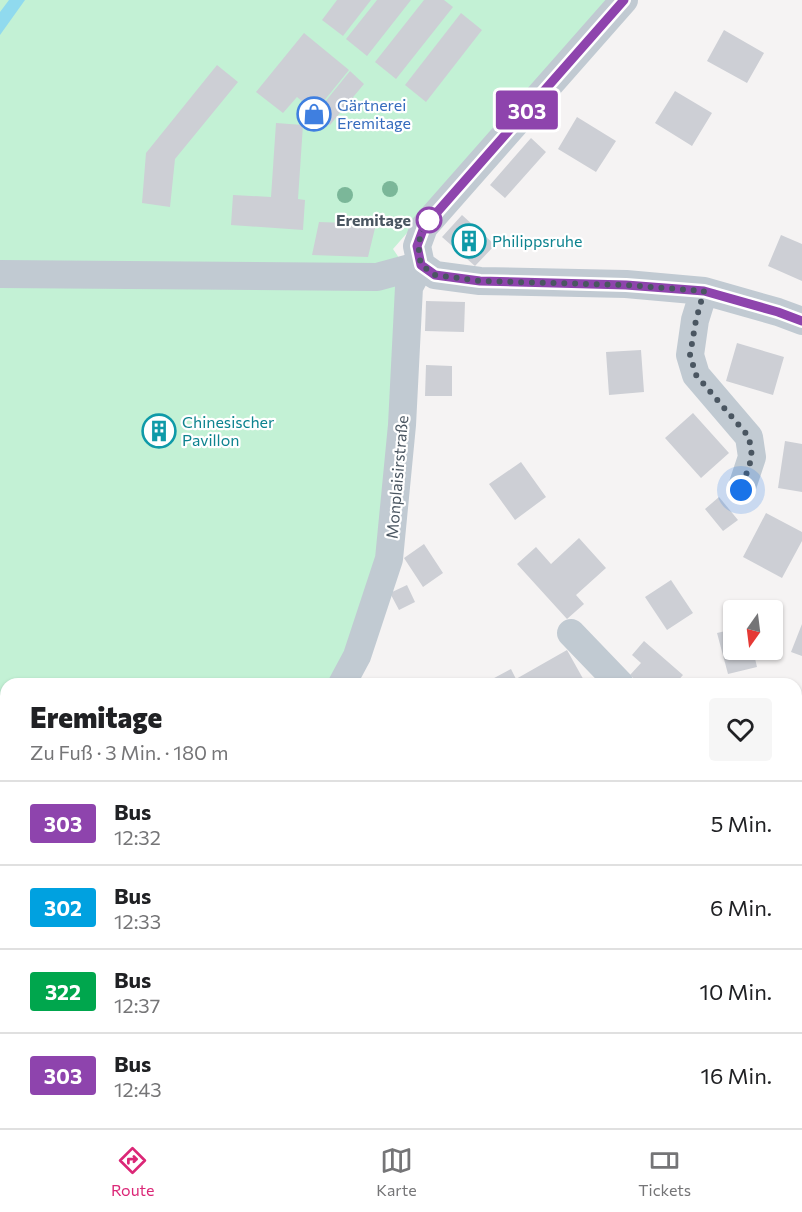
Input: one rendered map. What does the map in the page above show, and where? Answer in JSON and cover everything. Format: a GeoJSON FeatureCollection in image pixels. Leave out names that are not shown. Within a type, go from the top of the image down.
{"type":"FeatureCollection","features":[{"type":"Feature","properties":{"kind":"street"},"geometry":{"type":"LineString","coordinates":[[624,0],[424,227],[417,246],[421,265],[435,275],[480,281],[626,285],[704,291],[802,321]]}},
{"type":"Feature","properties":{"kind":"street"},"geometry":{"type":"LineString","coordinates":[[0,274],[377,277],[421,265]]}},
{"type":"Feature","properties":{"kind":"street","name":"Monplaisirstraße"},"geometry":{"type":"LineString","coordinates":[[345,678],[357,656],[389,560],[404,405],[409,287],[421,265]]}},
{"type":"Feature","properties":{"kind":"street"},"geometry":{"type":"LineString","coordinates":[[704,291],[694,327],[690,355],[696,375],[749,437],[752,457],[741,490]]}},
{"type":"Feature","properties":{"kind":"street"},"geometry":{"type":"LineString","coordinates":[[571,633],[614,678]]}},
{"type":"Feature","properties":{"kind":"green space","name":"Eremitage"},"geometry":{"type":"Polygon","coordinates":[[[0,0],[611,0],[393,249],[416,283],[395,563],[348,678],[0,678],[0,0]]]}},
{"type":"Feature","properties":{"kind":"water"},"geometry":{"type":"Polygon","coordinates":[[[9,0],[25,0],[0,35],[0,12],[9,0]]]}},
{"type":"Feature","properties":{"kind":"building"},"geometry":{"type":"Polygon","coordinates":[[[337,0],[371,0],[343,36],[322,20],[337,0]]]}},
{"type":"Feature","properties":{"kind":"building"},"geometry":{"type":"Polygon","coordinates":[[[377,0],[411,0],[367,56],[346,39],[377,0]]]}},
{"type":"Feature","properties":{"kind":"building"},"geometry":{"type":"Polygon","coordinates":[[[424,0],[444,0],[453,7],[396,79],[375,62],[424,0]]]}},
{"type":"Feature","properties":{"kind":"building"},"geometry":{"type":"Polygon","coordinates":[[[461,13],[482,30],[426,102],[405,85],[461,13]]]}},
{"type":"Feature","properties":{"kind":"building"},"geometry":{"type":"Polygon","coordinates":[[[724,30],[764,53],[747,83],[707,61],[724,30]]]}},
{"type":"Feature","properties":{"kind":"building"},"geometry":{"type":"Polygon","coordinates":[[[304,33],[349,70],[315,112],[297,97],[283,113],[256,92],[304,33]]]}},
{"type":"Feature","properties":{"kind":"building"},"geometry":{"type":"Polygon","coordinates":[[[217,65],[238,82],[175,159],[170,207],[142,203],[146,153],[217,65]]]}},
{"type":"Feature","properties":{"kind":"building"},"geometry":{"type":"Polygon","coordinates":[[[350,71],[364,84],[330,125],[316,113],[350,71]]]}},
{"type":"Feature","properties":{"kind":"building"},"geometry":{"type":"Polygon","coordinates":[[[675,91],[712,113],[692,146],[655,123],[675,91]]]}},
{"type":"Feature","properties":{"kind":"building"},"geometry":{"type":"Polygon","coordinates":[[[577,117],[616,141],[596,172],[558,149],[577,117]]]}},
{"type":"Feature","properties":{"kind":"building"},"geometry":{"type":"Polygon","coordinates":[[[276,123],[303,125],[298,199],[305,200],[303,230],[231,225],[233,195],[271,197],[276,123]]]}},
{"type":"Feature","properties":{"kind":"building"},"geometry":{"type":"Polygon","coordinates":[[[531,138],[546,152],[505,198],[490,185],[531,138]]]}},
{"type":"Feature","properties":{"kind":"building","name":"Philippsruhe"},"geometry":{"type":"Polygon","coordinates":[[[462,215],[495,245],[475,266],[442,237],[462,215]]]}},
{"type":"Feature","properties":{"kind":"building"},"geometry":{"type":"Polygon","coordinates":[[[319,222],[376,224],[368,257],[312,255],[319,222]]]}},
{"type":"Feature","properties":{"kind":"building"},"geometry":{"type":"Polygon","coordinates":[[[781,235],[802,244],[802,281],[768,266],[781,235]]]}},
{"type":"Feature","properties":{"kind":"building"},"geometry":{"type":"Polygon","coordinates":[[[426,301],[465,302],[464,332],[425,331],[426,301]]]}},
{"type":"Feature","properties":{"kind":"building"},"geometry":{"type":"Polygon","coordinates":[[[737,343],[784,357],[773,395],[726,381],[737,343]]]}},
{"type":"Feature","properties":{"kind":"building"},"geometry":{"type":"Polygon","coordinates":[[[641,350],[644,392],[609,395],[606,352],[641,350]]]}},
{"type":"Feature","properties":{"kind":"building"},"geometry":{"type":"Polygon","coordinates":[[[426,365],[452,366],[452,396],[425,396],[426,365]]]}},
{"type":"Feature","properties":{"kind":"building"},"geometry":{"type":"Polygon","coordinates":[[[693,413],[729,453],[701,478],[665,438],[693,413]]]}},
{"type":"Feature","properties":{"kind":"building","name":"Chinesischer Pavillon"},"geometry":{"type":"Polygon","coordinates":[[[159,421],[166,424],[169,431],[166,438],[159,441],[152,438],[149,431],[152,424],[159,421]]]}},
{"type":"Feature","properties":{"kind":"building"},"geometry":{"type":"Polygon","coordinates":[[[785,441],[802,444],[802,492],[778,488],[785,441]]]}},
{"type":"Feature","properties":{"kind":"building"},"geometry":{"type":"Polygon","coordinates":[[[521,462],[546,497],[515,520],[489,484],[521,462]]]}},
{"type":"Feature","properties":{"kind":"building"},"geometry":{"type":"Polygon","coordinates":[[[719,497],[738,520],[723,531],[705,509],[719,497]]]}},
{"type":"Feature","properties":{"kind":"building"},"geometry":{"type":"Polygon","coordinates":[[[766,513],[802,532],[802,541],[782,578],[743,557],[766,513]]]}},
{"type":"Feature","properties":{"kind":"building"},"geometry":{"type":"Polygon","coordinates":[[[579,538],[606,568],[576,595],[584,604],[567,619],[517,564],[536,547],[551,564],[579,538]]]}},
{"type":"Feature","properties":{"kind":"building"},"geometry":{"type":"Polygon","coordinates":[[[424,544],[443,573],[423,587],[404,558],[424,544]]]}},
{"type":"Feature","properties":{"kind":"building"},"geometry":{"type":"Polygon","coordinates":[[[671,580],[693,613],[667,630],[645,597],[671,580]]]}},
{"type":"Feature","properties":{"kind":"building"},"geometry":{"type":"Polygon","coordinates":[[[407,585],[415,602],[399,610],[390,593],[407,585]]]}},
{"type":"Feature","properties":{"kind":"building"},"geometry":{"type":"Polygon","coordinates":[[[802,624],[802,656],[791,652],[802,624]]]}},
{"type":"Feature","properties":{"kind":"building"},"geometry":{"type":"Polygon","coordinates":[[[723,632],[723,655],[717,633],[723,632]]]}},
{"type":"Feature","properties":{"kind":"building"},"geometry":{"type":"Polygon","coordinates":[[[644,641],[683,675],[680,678],[633,678],[630,675],[641,663],[632,655],[644,641]]]}},
{"type":"Feature","properties":{"kind":"building"},"geometry":{"type":"Polygon","coordinates":[[[567,650],[583,678],[518,678],[567,650]]]}},
{"type":"Feature","properties":{"kind":"building"},"geometry":{"type":"Polygon","coordinates":[[[724,660],[755,660],[757,667],[728,674],[724,660]]]}},
{"type":"Feature","properties":{"kind":"building"},"geometry":{"type":"Polygon","coordinates":[[[511,669],[516,678],[494,678],[511,669]]]}},
{"type":"Feature","properties":{"kind":"bus line","name":"303"},"geometry":{"type":"LineString","coordinates":[[624,0],[424,227],[417,246],[421,265],[435,275],[480,281],[626,285],[704,291],[802,321]]}},
{"type":"Feature","properties":{"kind":"place","name":"Gärtnerei Eremitage"},"geometry":{"type":"Point","coordinates":[314,114]}},
{"type":"Feature","properties":{"kind":"place","name":"Eremitage"},"geometry":{"type":"Point","coordinates":[429,220]}},
{"type":"Feature","properties":{"kind":"place","name":"Philippsruhe"},"geometry":{"type":"Point","coordinates":[469,241]}},
{"type":"Feature","properties":{"kind":"place","name":"Chinesischer Pavillon"},"geometry":{"type":"Point","coordinates":[159,431]}},
{"type":"Feature","properties":{"kind":"route"},"geometry":{"type":"LineString","coordinates":[[429,220],[417,246],[421,265],[435,275],[480,281],[626,285],[704,291],[692,334],[690,355],[696,375],[749,437],[752,457],[741,490]]}}]}
